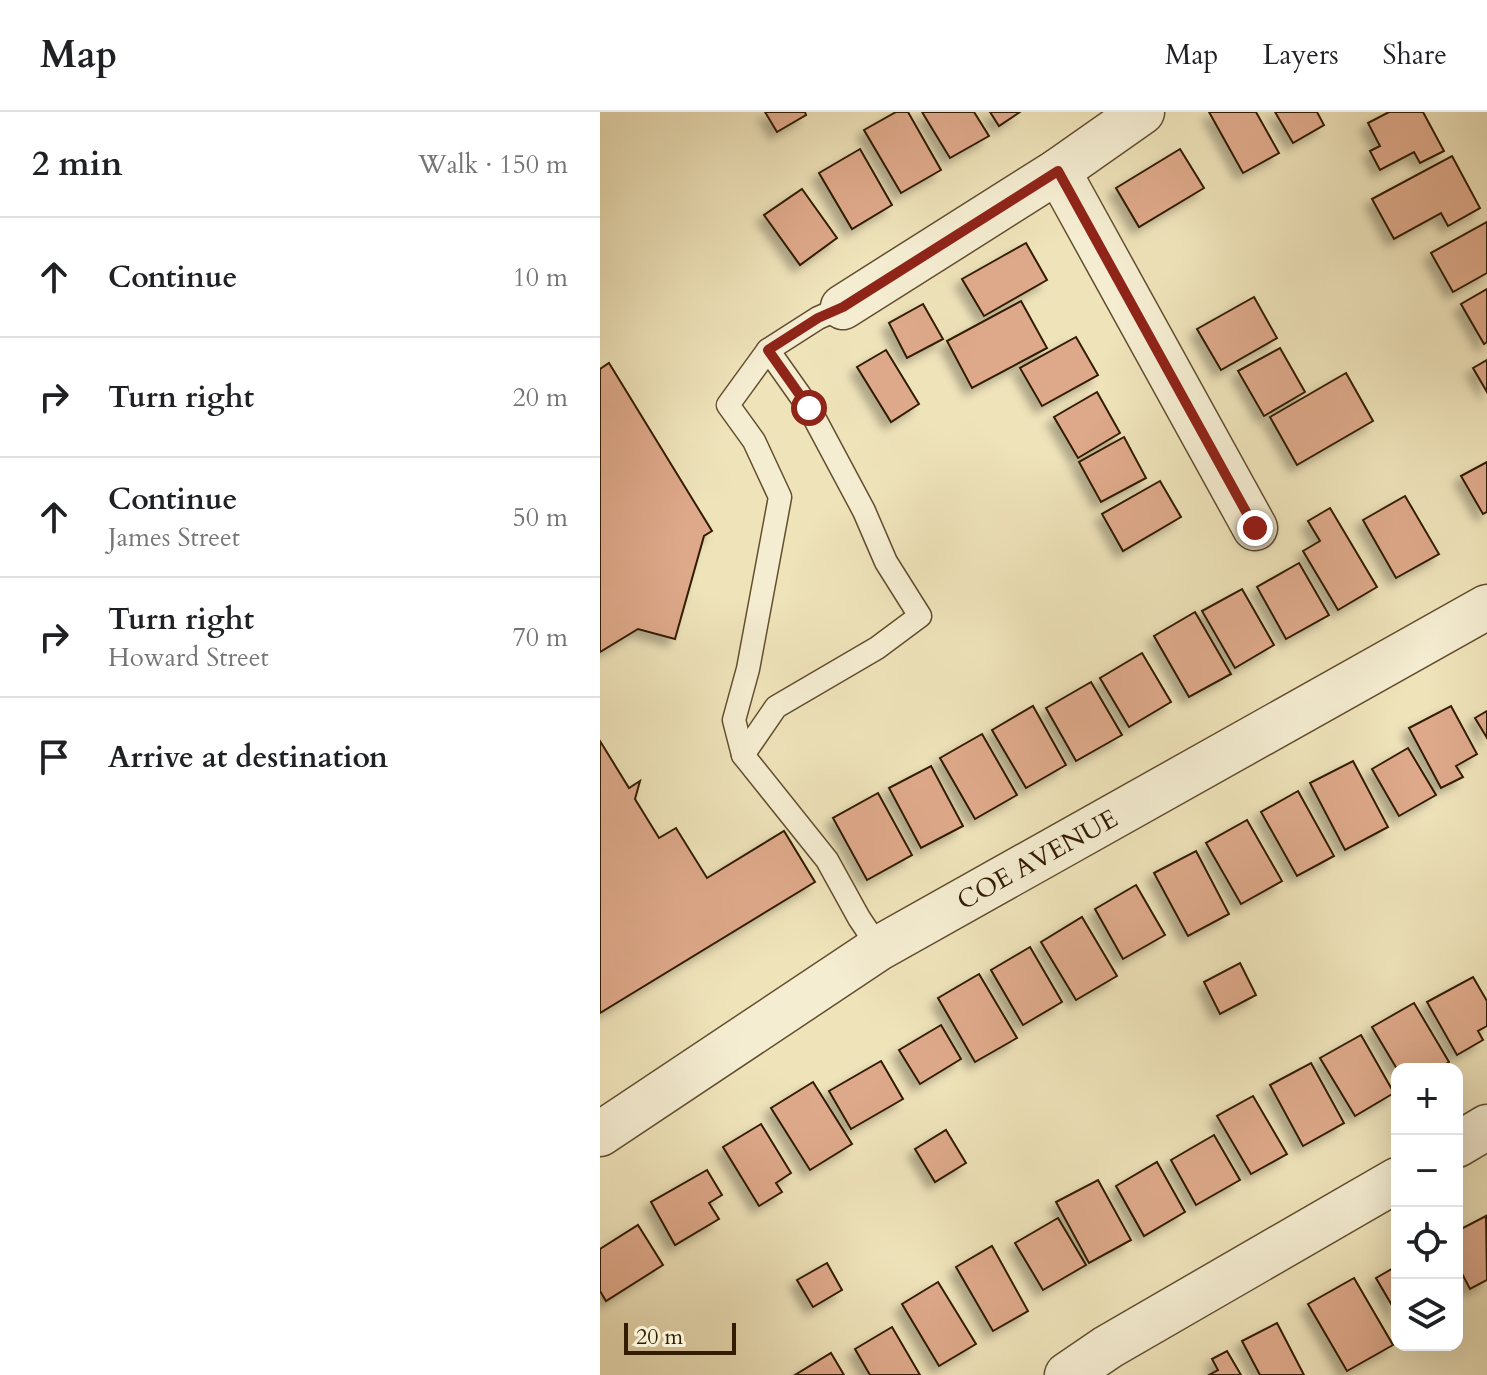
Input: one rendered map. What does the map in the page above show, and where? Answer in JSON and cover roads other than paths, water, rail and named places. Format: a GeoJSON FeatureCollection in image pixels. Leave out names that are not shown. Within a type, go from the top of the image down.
{"type":"FeatureCollection","features":[{"type":"Feature","properties":{"kind":"street"},"geometry":{"type":"LineString","coordinates":[[843,307],[1058,171],[1142,112]]}},
{"type":"Feature","properties":{"kind":"street"},"geometry":{"type":"LineString","coordinates":[[1058,171],[1255,528]]}},
{"type":"Feature","properties":{"kind":"street","name":"COE AVENUE"},"geometry":{"type":"LineString","coordinates":[[600,1134],[879,948],[1487,607]]}},
{"type":"Feature","properties":{"kind":"street"},"geometry":{"type":"LineString","coordinates":[[1463,1141],[1487,1127]]}},
{"type":"Feature","properties":{"kind":"street"},"geometry":{"type":"LineString","coordinates":[[1067,1375],[1108,1347],[1391,1183]]}},
{"type":"Feature","properties":{"kind":"lane"},"geometry":{"type":"LineString","coordinates":[[843,307],[818,318],[768,350],[728,405],[754,441],[780,497],[748,669],[734,720],[743,755],[827,860],[879,948]]}},
{"type":"Feature","properties":{"kind":"lane"},"geometry":{"type":"LineString","coordinates":[[743,755],[776,707],[877,648],[920,616],[886,562],[864,511],[809,408],[768,350]]}}]}
